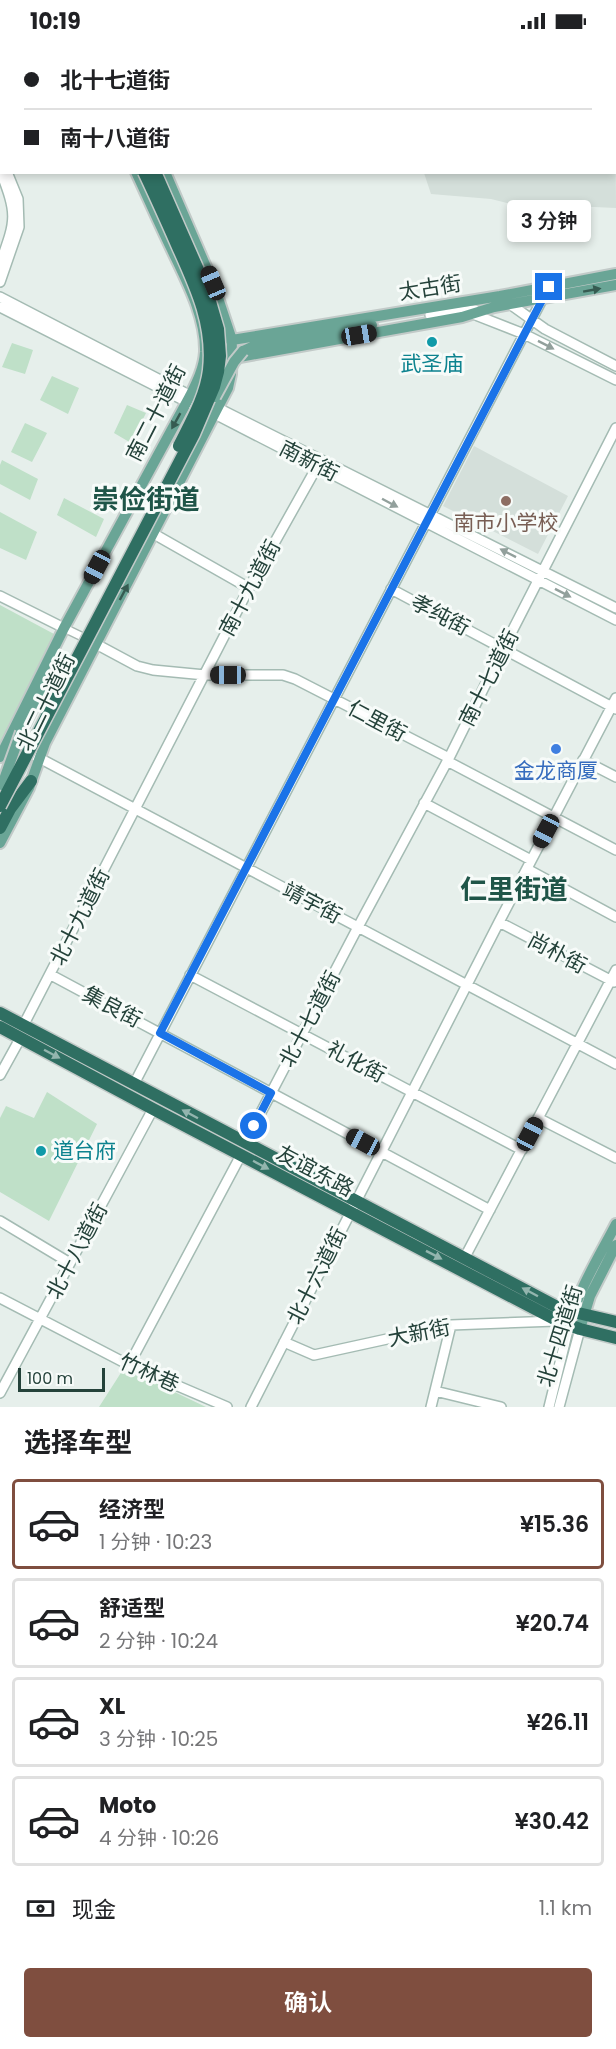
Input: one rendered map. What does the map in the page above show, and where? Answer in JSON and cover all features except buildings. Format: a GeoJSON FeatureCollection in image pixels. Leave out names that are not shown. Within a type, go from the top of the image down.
{"type":"FeatureCollection","features":[{"type":"Feature","properties":{"kind":"highway"},"geometry":{"type":"LineString","coordinates":[[1,788],[181,441],[203,395],[209,372],[210,336],[201,301],[145,174]]}},
{"type":"Feature","properties":{"kind":"highway"},"geometry":{"type":"LineString","coordinates":[[0,806],[194,434],[218,372],[220,356],[218,329],[206,288],[156,174]]}},
{"type":"Feature","properties":{"kind":"highway"},"geometry":{"type":"LineString","coordinates":[[0,828],[10,809],[31,781]]}},
{"type":"Feature","properties":{"kind":"highway","name":"友谊东路"},"geometry":{"type":"LineString","coordinates":[[0,1013],[22,1032],[153,1109],[243,1149]]}},
{"type":"Feature","properties":{"kind":"highway","name":"友谊东路"},"geometry":{"type":"LineString","coordinates":[[0,1026],[22,1032],[134,1084],[243,1149],[353,1206],[569,1326],[616,1338]]}},
{"type":"Feature","properties":{"kind":"highway","name":"友谊东路"},"geometry":{"type":"LineString","coordinates":[[353,1206],[465,1257],[561,1309],[616,1322]]}},
{"type":"Feature","properties":{"kind":"main road","name":"南二十道街"},"geometry":{"type":"LineString","coordinates":[[67,630],[199,377],[205,353],[203,332],[190,289],[137,174]]}},
{"type":"Feature","properties":{"kind":"main road"},"geometry":{"type":"LineString","coordinates":[[96,644],[228,388],[232,340],[213,283],[166,174]]}},
{"type":"Feature","properties":{"kind":"main road","name":"太古街"},"geometry":{"type":"LineString","coordinates":[[232,340],[500,296],[616,274]]}},
{"type":"Feature","properties":{"kind":"main road"},"geometry":{"type":"LineString","coordinates":[[494,308],[616,285]]}},
{"type":"Feature","properties":{"kind":"main road","name":"太古街"},"geometry":{"type":"LineString","coordinates":[[232,358],[473,314],[494,308]]}},
{"type":"Feature","properties":{"kind":"main road","name":"太古街"},"geometry":{"type":"LineString","coordinates":[[194,434],[234,362],[243,351],[256,345],[430,315]]}},
{"type":"Feature","properties":{"kind":"main road"},"geometry":{"type":"LineString","coordinates":[[203,332],[232,340]]}},
{"type":"Feature","properties":{"kind":"main road"},"geometry":{"type":"LineString","coordinates":[[205,353],[232,358]]}},
{"type":"Feature","properties":{"kind":"main road"},"geometry":{"type":"LineString","coordinates":[[1,788],[21,732],[67,630]]}},
{"type":"Feature","properties":{"kind":"main road","name":"北二十道街"},"geometry":{"type":"LineString","coordinates":[[0,757],[67,630]]}},
{"type":"Feature","properties":{"kind":"main road","name":"北二十道街"},"geometry":{"type":"LineString","coordinates":[[0,843],[31,781],[38,758],[96,644]]}},
{"type":"Feature","properties":{"kind":"main road","name":"北十四道街"},"geometry":{"type":"LineString","coordinates":[[578,1313],[616,1224]]}},
{"type":"Feature","properties":{"kind":"main road","name":"北十四道街"},"geometry":{"type":"LineString","coordinates":[[569,1326],[590,1296],[616,1245]]}},
{"type":"Feature","properties":{"kind":"street"},"geometry":{"type":"LineString","coordinates":[[0,264],[14,217],[11,200],[1,174]]}},
{"type":"Feature","properties":{"kind":"street"},"geometry":{"type":"LineString","coordinates":[[0,282],[20,227],[18,199],[8,174]]}},
{"type":"Feature","properties":{"kind":"street"},"geometry":{"type":"LineString","coordinates":[[134,1084],[549,287]]}},
{"type":"Feature","properties":{"kind":"street"},"geometry":{"type":"LineString","coordinates":[[500,296],[545,329],[616,366]]}},
{"type":"Feature","properties":{"kind":"street","name":"南新街"},"geometry":{"type":"LineString","coordinates":[[0,297],[188,399]]}},
{"type":"Feature","properties":{"kind":"street","name":"南新街"},"geometry":{"type":"LineString","coordinates":[[0,307],[188,399],[217,410],[431,513],[616,608]]}},
{"type":"Feature","properties":{"kind":"street","name":"太古街"},"geometry":{"type":"LineString","coordinates":[[430,315],[494,308]]}},
{"type":"Feature","properties":{"kind":"street","name":"太古街"},"geometry":{"type":"LineString","coordinates":[[473,314],[524,334],[616,380]]}},
{"type":"Feature","properties":{"kind":"street","name":"南新街"},"geometry":{"type":"LineString","coordinates":[[217,410],[426,523],[616,620]]}},
{"type":"Feature","properties":{"kind":"street","name":"南十七道街"},"geometry":{"type":"LineString","coordinates":[[358,927],[448,760],[502,649],[616,428]]}},
{"type":"Feature","properties":{"kind":"street","name":"南十九道街"},"geometry":{"type":"LineString","coordinates":[[135,808],[249,588],[318,465]]}},
{"type":"Feature","properties":{"kind":"street"},"geometry":{"type":"LineString","coordinates":[[154,534],[249,588]]}},
{"type":"Feature","properties":{"kind":"street","name":"孝纯街"},"geometry":{"type":"LineString","coordinates":[[392,589],[502,649],[614,705]]}},
{"type":"Feature","properties":{"kind":"street"},"geometry":{"type":"LineString","coordinates":[[0,596],[96,644]]}},
{"type":"Feature","properties":{"kind":"street","name":"仁里街"},"geometry":{"type":"LineString","coordinates":[[96,644],[137,666],[153,670],[205,675],[284,675],[295,679],[616,850]]}},
{"type":"Feature","properties":{"kind":"street","name":"北十六道街"},"geometry":{"type":"LineString","coordinates":[[251,1407],[499,922],[614,705]]}},
{"type":"Feature","properties":{"kind":"street","name":"靖宇街"},"geometry":{"type":"LineString","coordinates":[[8,741],[616,1064]]}},
{"type":"Feature","properties":{"kind":"street"},"geometry":{"type":"LineString","coordinates":[[583,760],[616,777]]}},
{"type":"Feature","properties":{"kind":"street"},"geometry":{"type":"LineString","coordinates":[[424,803],[616,917]]}},
{"type":"Feature","properties":{"kind":"street","name":"北十九道街"},"geometry":{"type":"LineString","coordinates":[[0,1075],[135,808]]}},
{"type":"Feature","properties":{"kind":"street","name":"尚朴街"},"geometry":{"type":"LineString","coordinates":[[499,922],[613,982]]}},
{"type":"Feature","properties":{"kind":"street","name":"北十七道街"},"geometry":{"type":"LineString","coordinates":[[129,1365],[358,927]]}},
{"type":"Feature","properties":{"kind":"street"},"geometry":{"type":"LineString","coordinates":[[465,1257],[577,1043],[613,982],[616,970]]}},
{"type":"Feature","properties":{"kind":"street","name":"集良街"},"geometry":{"type":"LineString","coordinates":[[51,975],[490,1210]]}},
{"type":"Feature","properties":{"kind":"street","name":"礼化街"},"geometry":{"type":"LineString","coordinates":[[190,975],[522,1150]]}},
{"type":"Feature","properties":{"kind":"street","name":"北十八道街"},"geometry":{"type":"LineString","coordinates":[[0,1393],[153,1109]]}},
{"type":"Feature","properties":{"kind":"street"},"geometry":{"type":"LineString","coordinates":[[538,1118],[616,1158]]}},
{"type":"Feature","properties":{"kind":"street"},"geometry":{"type":"LineString","coordinates":[[0,1221],[70,1263]]}},
{"type":"Feature","properties":{"kind":"street","name":"竹林巷"},"geometry":{"type":"LineString","coordinates":[[0,1298],[129,1365],[227,1407]]}},
{"type":"Feature","properties":{"kind":"street"},"geometry":{"type":"LineString","coordinates":[[431,1407],[451,1325]]}},
{"type":"Feature","properties":{"kind":"street","name":"大新街"},"geometry":{"type":"LineString","coordinates":[[284,1342],[314,1355],[451,1325],[569,1326]]}},
{"type":"Feature","properties":{"kind":"street","name":"北十四道街"},"geometry":{"type":"LineString","coordinates":[[549,1407],[569,1326]]}},
{"type":"Feature","properties":{"kind":"street","name":"北十四道街"},"geometry":{"type":"LineString","coordinates":[[559,1407],[569,1326]]}},
{"type":"Feature","properties":{"kind":"street"},"geometry":{"type":"LineString","coordinates":[[0,1368],[10,1374]]}},
{"type":"Feature","properties":{"kind":"street"},"geometry":{"type":"LineString","coordinates":[[435,1391],[501,1407]]}},
{"type":"Feature","properties":{"kind":"shaded area"},"geometry":{"type":"Polygon","coordinates":[[[424,174],[616,174],[616,208],[507,203],[491,199],[431,194],[424,174]]]}},
{"type":"Feature","properties":{"kind":"shaded area","name":"南市小学校"},"geometry":{"type":"Polygon","coordinates":[[[474,446],[568,496],[538,554],[443,506],[474,446]]]}},
{"type":"Feature","properties":{"kind":"green space"},"geometry":{"type":"Polygon","coordinates":[[[12,343],[33,350],[25,374],[2,367],[12,343]]]}},
{"type":"Feature","properties":{"kind":"green space"},"geometry":{"type":"Polygon","coordinates":[[[52,376],[79,388],[68,414],[40,400],[52,376]]]}},
{"type":"Feature","properties":{"kind":"green space"},"geometry":{"type":"Polygon","coordinates":[[[127,405],[146,413],[131,443],[114,433],[127,405]]]}},
{"type":"Feature","properties":{"kind":"green space"},"geometry":{"type":"Polygon","coordinates":[[[25,423],[47,433],[32,462],[11,452],[25,423]]]}},
{"type":"Feature","properties":{"kind":"green space"},"geometry":{"type":"Polygon","coordinates":[[[2,460],[38,479],[30,500],[0,484],[2,460]]]}},
{"type":"Feature","properties":{"kind":"green space"},"geometry":{"type":"Polygon","coordinates":[[[64,498],[104,519],[96,537],[57,515],[64,498]]]}},
{"type":"Feature","properties":{"kind":"green space"},"geometry":{"type":"Polygon","coordinates":[[[0,512],[37,532],[26,560],[0,548],[0,512]]]}},
{"type":"Feature","properties":{"kind":"green space"},"geometry":{"type":"Polygon","coordinates":[[[0,605],[54,634],[0,742],[0,605]]]}},
{"type":"Feature","properties":{"kind":"green space"},"geometry":{"type":"Polygon","coordinates":[[[47,1092],[97,1124],[49,1221],[0,1192],[0,1118],[6,1106],[34,1118],[47,1092]]]}},
{"type":"Feature","properties":{"kind":"green space"},"geometry":{"type":"Polygon","coordinates":[[[124,1368],[206,1407],[99,1407],[124,1368]]]}},
{"type":"Feature","properties":{"kind":"place","name":"武圣庙"},"geometry":{"type":"Point","coordinates":[432,342]}},
{"type":"Feature","properties":{"kind":"place","name":"南市小学校"},"geometry":{"type":"Point","coordinates":[506,501]}},
{"type":"Feature","properties":{"kind":"place","name":"金龙商厦"},"geometry":{"type":"Point","coordinates":[556,749]}},
{"type":"Feature","properties":{"kind":"place","name":"道台府"},"geometry":{"type":"Point","coordinates":[41,1151]}},
{"type":"Feature","properties":{"kind":"district","name":"崇俭街道"},"geometry":{"type":"Point","coordinates":[146,500]}},
{"type":"Feature","properties":{"kind":"district","name":"仁里街道"},"geometry":{"type":"Point","coordinates":[514,890]}},
{"type":"Feature","properties":{"kind":"route"},"geometry":{"type":"LineString","coordinates":[[254,1126],[271,1093],[160,1033],[549,287]]}}]}
